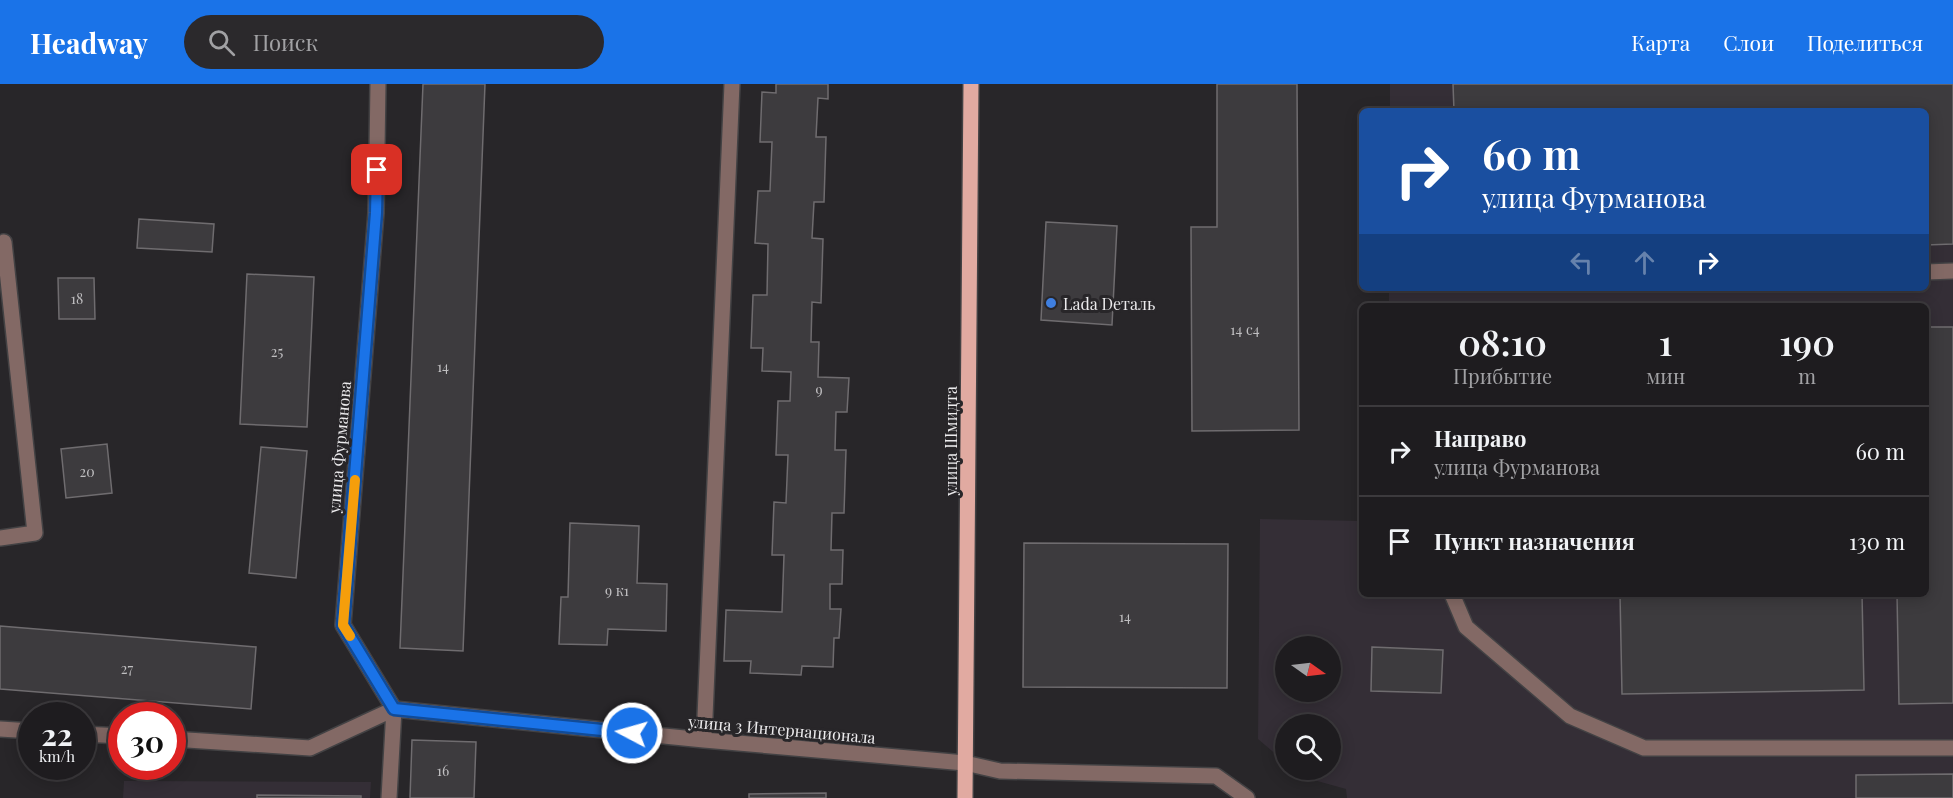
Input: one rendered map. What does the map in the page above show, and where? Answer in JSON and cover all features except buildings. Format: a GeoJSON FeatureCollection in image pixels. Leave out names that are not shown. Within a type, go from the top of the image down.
{"type":"FeatureCollection","features":[{"type":"Feature","properties":{"kind":"main road","name":"улица Шмидта"},"geometry":{"type":"LineString","coordinates":[[965,798],[970,84]]}},
{"type":"Feature","properties":{"kind":"street","name":"улица Фурманова"},"geometry":{"type":"LineString","coordinates":[[378,84],[376,213],[343,625],[394,709]]}},
{"type":"Feature","properties":{"kind":"street"},"geometry":{"type":"LineString","coordinates":[[704,740],[732,84]]}},
{"type":"Feature","properties":{"kind":"street"},"geometry":{"type":"LineString","coordinates":[[0,538],[35,533],[4,242]]}},
{"type":"Feature","properties":{"kind":"street"},"geometry":{"type":"LineString","coordinates":[[1929,272],[1953,271]]}},
{"type":"Feature","properties":{"kind":"street"},"geometry":{"type":"LineString","coordinates":[[1453,597],[1466,627],[1570,716],[1644,748],[1953,748]]}},
{"type":"Feature","properties":{"kind":"street"},"geometry":{"type":"LineString","coordinates":[[186,740],[310,748],[394,709],[389,798]]}},
{"type":"Feature","properties":{"kind":"street","name":"улица 3 Интернационала"},"geometry":{"type":"LineString","coordinates":[[394,709],[965,763],[1000,771],[1216,776],[1247,798]]}},
{"type":"Feature","properties":{"kind":"street"},"geometry":{"type":"LineString","coordinates":[[0,729],[18,730]]}},
{"type":"Feature","properties":{"kind":"shaded area"},"geometry":{"type":"Polygon","coordinates":[[[1390,84],[1953,84],[1953,798],[1347,798],[1346,789],[1314,780],[1341,780],[1341,714],[1275,714],[1275,753],[1258,739],[1260,519],[1359,521],[1359,597],[1929,597],[1929,303],[1389,303],[1389,291],[1929,291],[1929,108],[1390,108],[1390,84]]]}},
{"type":"Feature","properties":{"kind":"shaded area"},"geometry":{"type":"Polygon","coordinates":[[[124,781],[371,782],[370,798],[123,798],[124,781]]]}},
{"type":"Feature","properties":{"kind":"slow traffic"},"geometry":{"type":"LineString","coordinates":[[350,636],[343,625],[355,480]]}},
{"type":"Feature","properties":{"kind":"place","name":"Lada Dеталь"},"geometry":{"type":"Point","coordinates":[1051,303]}},
{"type":"Feature","properties":{"kind":"route"},"geometry":{"type":"LineString","coordinates":[[377,170],[376,213],[343,625],[394,709],[632,733]]}}]}
